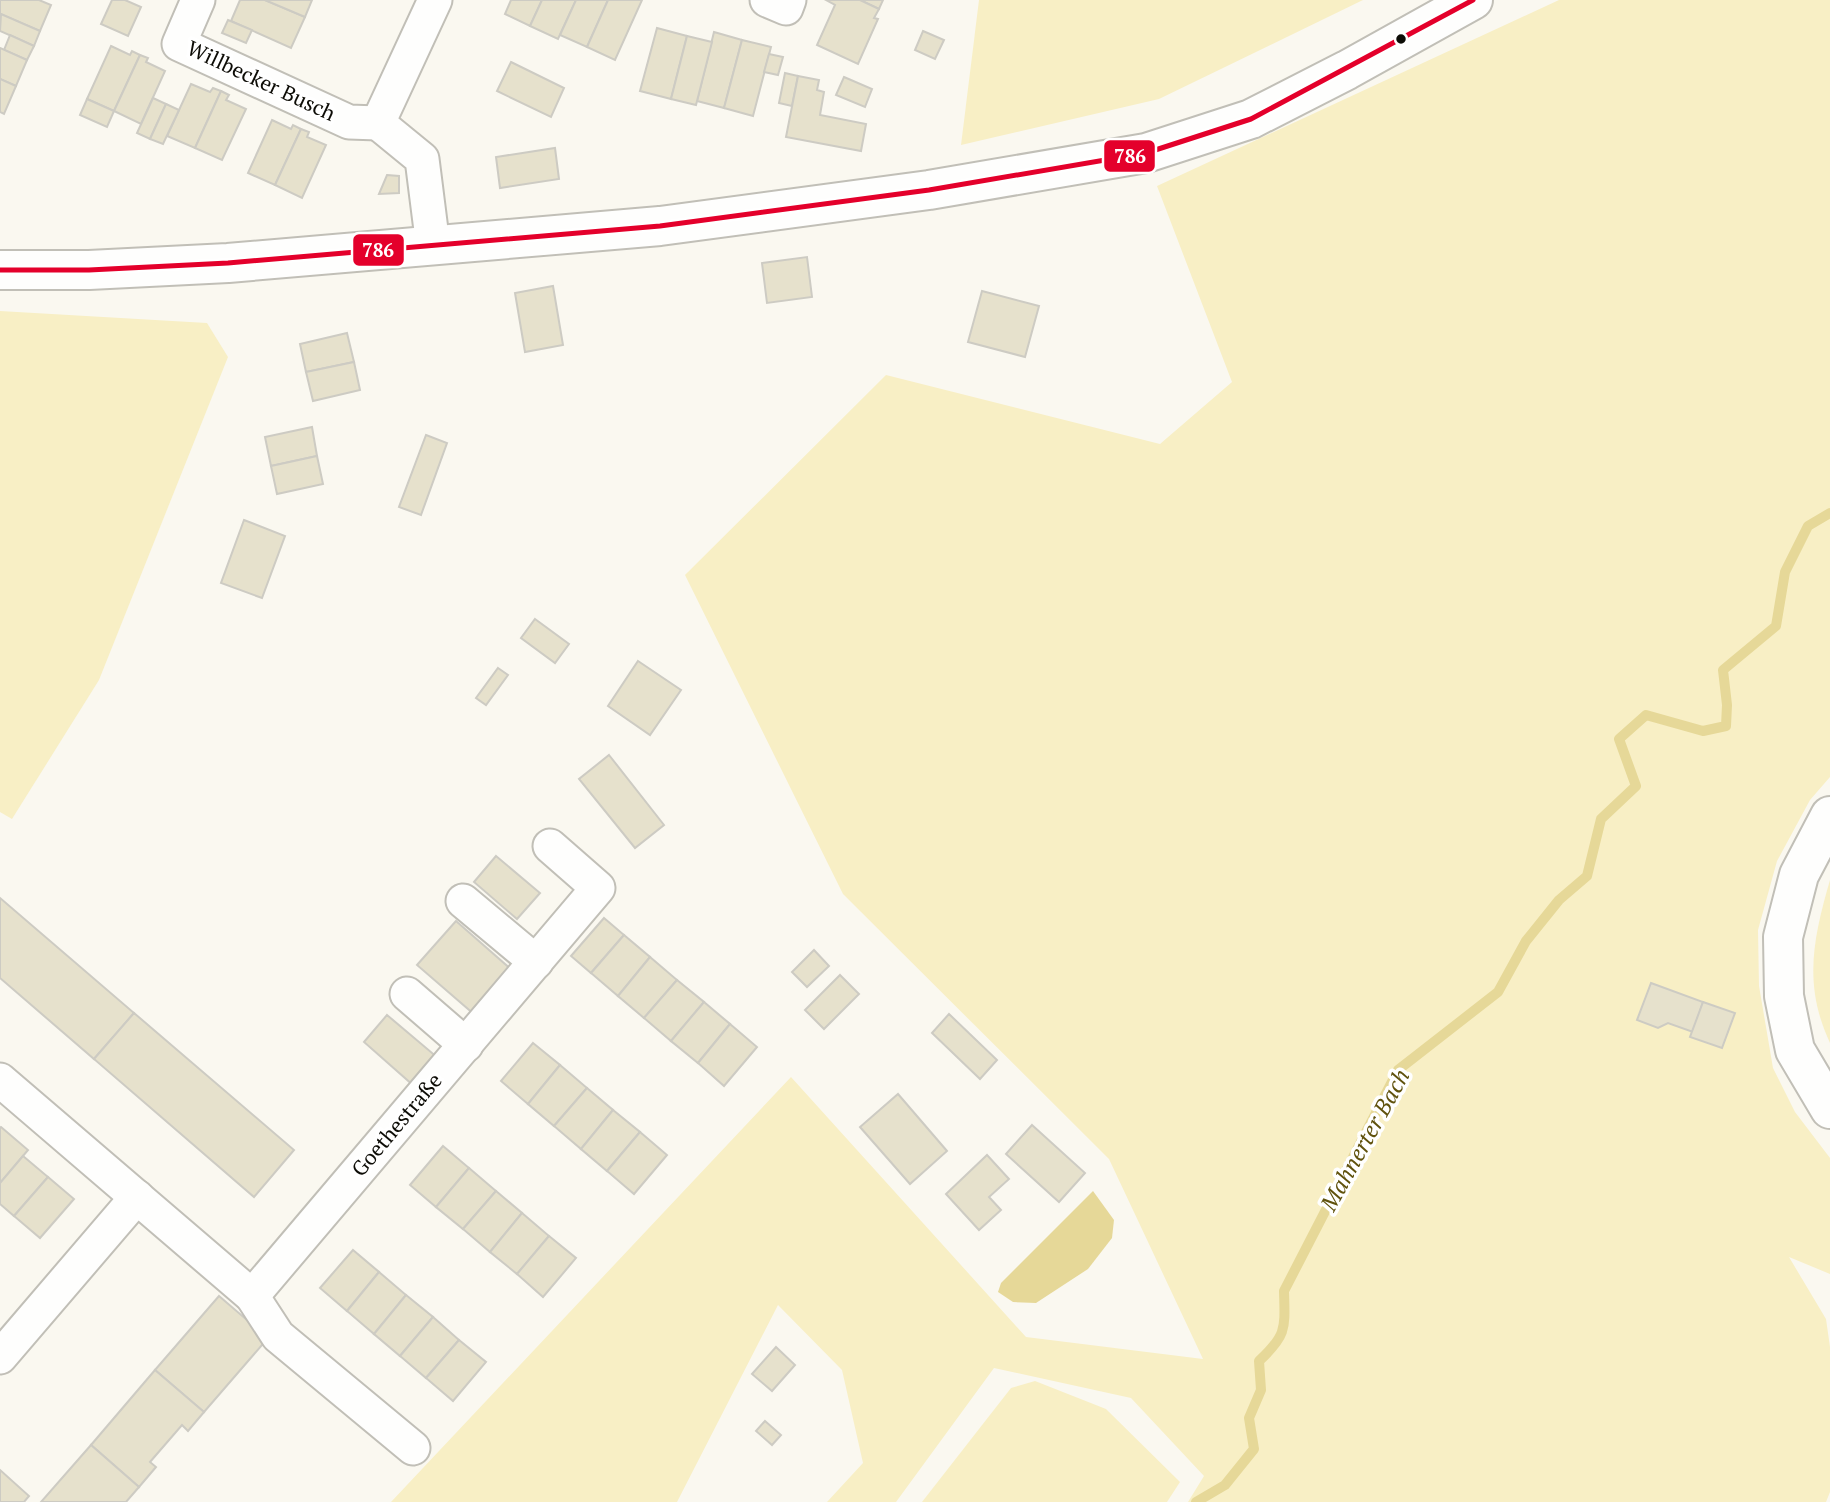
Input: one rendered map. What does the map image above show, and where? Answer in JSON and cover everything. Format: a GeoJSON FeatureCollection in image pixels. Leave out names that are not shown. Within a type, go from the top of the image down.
{"type":"FeatureCollection","features":[{"type":"Feature","properties":{"kind":"main road"},"geometry":{"type":"LineString","coordinates":[[0,270],[89,271],[433,246],[660,226],[929,190],[1146,153],[1251,119],[1473,0]]}},
{"type":"Feature","properties":{"kind":"main road"},"geometry":{"type":"LineString","coordinates":[[1830,816],[1798,875],[1783,937],[1784,996],[1795,1050],[1830,1109]]}},
{"type":"Feature","properties":{"kind":"street"},"geometry":{"type":"LineString","coordinates":[[433,246],[422,159],[378,123],[435,0]]}},
{"type":"Feature","properties":{"kind":"street"},"geometry":{"type":"LineString","coordinates":[[767,0],[786,8],[789,0]]}},
{"type":"Feature","properties":{"kind":"street","name":"Willbecker Busch"},"geometry":{"type":"LineString","coordinates":[[189,3],[178,44],[349,122],[378,123]]}},
{"type":"Feature","properties":{"kind":"street","name":"Goethestraße"},"geometry":{"type":"LineString","coordinates":[[252,1296],[598,888],[550,846]]}},
{"type":"Feature","properties":{"kind":"street"},"geometry":{"type":"LineString","coordinates":[[463,901],[536,962]]}},
{"type":"Feature","properties":{"kind":"street"},"geometry":{"type":"LineString","coordinates":[[407,994],[466,1045]]}},
{"type":"Feature","properties":{"kind":"street"},"geometry":{"type":"LineString","coordinates":[[0,1080],[252,1296],[278,1336],[413,1448]]}},
{"type":"Feature","properties":{"kind":"street"},"geometry":{"type":"LineString","coordinates":[[0,1357],[137,1197]]}},
{"type":"Feature","properties":{"kind":"shaded area"},"geometry":{"type":"Polygon","coordinates":[[[979,0],[1363,0],[1159,99],[961,145],[979,0]]]}},
{"type":"Feature","properties":{"kind":"shaded area"},"geometry":{"type":"Polygon","coordinates":[[[1559,0],[1830,0],[1830,777],[1810,800],[1777,861],[1758,930],[1759,986],[1773,1068],[1795,1112],[1830,1158],[1830,1274],[1789,1257],[1826,1319],[1830,1347],[1830,1492],[1826,1502],[1188,1502],[1204,1476],[1131,1398],[994,1368],[896,1502],[827,1502],[863,1463],[842,1370],[778,1305],[677,1502],[391,1502],[791,1077],[1026,1337],[1203,1359],[1109,1159],[843,894],[685,575],[886,375],[1160,444],[1232,382],[1157,186],[1559,0]]]}},
{"type":"Feature","properties":{"kind":"shaded area"},"geometry":{"type":"Polygon","coordinates":[[[0,311],[207,323],[228,357],[99,680],[12,819],[0,812],[0,311]]]}},
{"type":"Feature","properties":{"kind":"shaded area"},"geometry":{"type":"Polygon","coordinates":[[[1830,880],[1830,1043],[1816,1001],[1814,962],[1815,942],[1830,880]]]}},
{"type":"Feature","properties":{"kind":"shaded area"},"geometry":{"type":"Polygon","coordinates":[[[1093,1191],[1114,1220],[1112,1238],[1088,1269],[1036,1303],[1013,1302],[998,1292],[1001,1283],[1093,1191]]]}},
{"type":"Feature","properties":{"kind":"shaded area"},"geometry":{"type":"Polygon","coordinates":[[[1035,1381],[1106,1409],[1180,1482],[1167,1502],[922,1502],[1011,1388],[1035,1381]]]}},
{"type":"Feature","properties":{"kind":"building"},"geometry":{"type":"Polygon","coordinates":[[[0,0],[39,0],[51,5],[40,31],[0,14],[0,0]]]}},
{"type":"Feature","properties":{"kind":"building"},"geometry":{"type":"Polygon","coordinates":[[[112,0],[125,0],[141,7],[128,36],[101,24],[112,0]]]}},
{"type":"Feature","properties":{"kind":"building"},"geometry":{"type":"Polygon","coordinates":[[[240,0],[265,0],[305,17],[291,48],[231,21],[240,0]]]}},
{"type":"Feature","properties":{"kind":"building"},"geometry":{"type":"Polygon","coordinates":[[[265,0],[312,0],[305,17],[265,0]]]}},
{"type":"Feature","properties":{"kind":"building"},"geometry":{"type":"Polygon","coordinates":[[[511,0],[542,0],[530,26],[505,14],[511,0]]]}},
{"type":"Feature","properties":{"kind":"building"},"geometry":{"type":"Polygon","coordinates":[[[542,0],[576,0],[558,39],[530,26],[542,0]]]}},
{"type":"Feature","properties":{"kind":"building"},"geometry":{"type":"Polygon","coordinates":[[[576,0],[608,0],[587,47],[560,35],[576,0]]]}},
{"type":"Feature","properties":{"kind":"building"},"geometry":{"type":"Polygon","coordinates":[[[608,0],[642,0],[615,60],[587,47],[608,0]]]}},
{"type":"Feature","properties":{"kind":"building"},"geometry":{"type":"Polygon","coordinates":[[[826,0],[860,0],[879,9],[874,18],[878,19],[858,64],[817,45],[835,5],[826,0]]]}},
{"type":"Feature","properties":{"kind":"building"},"geometry":{"type":"Polygon","coordinates":[[[860,0],[883,0],[879,9],[860,0]]]}},
{"type":"Feature","properties":{"kind":"building"},"geometry":{"type":"Polygon","coordinates":[[[1,14],[40,31],[34,46],[0,31],[1,14]]]}},
{"type":"Feature","properties":{"kind":"building"},"geometry":{"type":"Polygon","coordinates":[[[228,20],[252,30],[246,43],[222,33],[228,20]]]}},
{"type":"Feature","properties":{"kind":"building"},"geometry":{"type":"Polygon","coordinates":[[[657,28],[687,36],[671,99],[640,91],[657,28]]]}},
{"type":"Feature","properties":{"kind":"building"},"geometry":{"type":"Polygon","coordinates":[[[923,31],[944,40],[935,59],[915,50],[923,31]]]}},
{"type":"Feature","properties":{"kind":"building"},"geometry":{"type":"Polygon","coordinates":[[[714,32],[742,40],[724,108],[697,101],[714,32]]]}},
{"type":"Feature","properties":{"kind":"building"},"geometry":{"type":"Polygon","coordinates":[[[10,35],[34,46],[27,60],[4,50],[10,35]]]}},
{"type":"Feature","properties":{"kind":"building"},"geometry":{"type":"Polygon","coordinates":[[[687,36],[712,42],[696,105],[671,99],[687,36]]]}},
{"type":"Feature","properties":{"kind":"building"},"geometry":{"type":"Polygon","coordinates":[[[742,40],[771,47],[753,116],[724,108],[742,40]]]}},
{"type":"Feature","properties":{"kind":"building"},"geometry":{"type":"Polygon","coordinates":[[[111,46],[130,55],[132,51],[140,55],[114,111],[87,99],[111,46]]]}},
{"type":"Feature","properties":{"kind":"building"},"geometry":{"type":"Polygon","coordinates":[[[0,48],[27,60],[16,86],[0,79],[0,48]]]}},
{"type":"Feature","properties":{"kind":"building"},"geometry":{"type":"Polygon","coordinates":[[[769,54],[783,57],[778,75],[764,72],[769,54]]]}},
{"type":"Feature","properties":{"kind":"building"},"geometry":{"type":"Polygon","coordinates":[[[140,55],[148,58],[146,62],[165,71],[141,124],[114,111],[140,55]]]}},
{"type":"Feature","properties":{"kind":"building"},"geometry":{"type":"Polygon","coordinates":[[[511,62],[564,88],[551,117],[497,91],[511,62]]]}},
{"type":"Feature","properties":{"kind":"building"},"geometry":{"type":"Polygon","coordinates":[[[785,73],[798,76],[792,106],[779,103],[785,73]]]}},
{"type":"Feature","properties":{"kind":"building"},"geometry":{"type":"Polygon","coordinates":[[[798,76],[819,80],[817,90],[824,92],[820,115],[866,124],[861,151],[786,137],[798,76]]]}},
{"type":"Feature","properties":{"kind":"building"},"geometry":{"type":"Polygon","coordinates":[[[844,77],[872,89],[865,107],[836,95],[844,77]]]}},
{"type":"Feature","properties":{"kind":"building"},"geometry":{"type":"Polygon","coordinates":[[[0,79],[16,86],[4,114],[0,112],[0,79]]]}},
{"type":"Feature","properties":{"kind":"building"},"geometry":{"type":"Polygon","coordinates":[[[191,84],[210,92],[213,88],[221,91],[195,148],[167,136],[191,84]]]}},
{"type":"Feature","properties":{"kind":"building"},"geometry":{"type":"Polygon","coordinates":[[[221,91],[229,95],[226,100],[246,109],[222,160],[195,148],[221,91]]]}},
{"type":"Feature","properties":{"kind":"building"},"geometry":{"type":"Polygon","coordinates":[[[153,98],[166,104],[150,139],[137,133],[153,98]]]}},
{"type":"Feature","properties":{"kind":"building"},"geometry":{"type":"Polygon","coordinates":[[[87,99],[114,111],[107,127],[80,115],[87,99]]]}},
{"type":"Feature","properties":{"kind":"building"},"geometry":{"type":"Polygon","coordinates":[[[166,104],[179,110],[163,144],[150,139],[166,104]]]}},
{"type":"Feature","properties":{"kind":"building"},"geometry":{"type":"Polygon","coordinates":[[[272,120],[291,129],[293,125],[301,129],[275,185],[248,173],[272,120]]]}},
{"type":"Feature","properties":{"kind":"building"},"geometry":{"type":"Polygon","coordinates":[[[301,129],[309,132],[307,137],[326,145],[302,198],[275,185],[301,129]]]}},
{"type":"Feature","properties":{"kind":"building"},"geometry":{"type":"Polygon","coordinates":[[[555,148],[559,179],[500,188],[496,157],[555,148]]]}},
{"type":"Feature","properties":{"kind":"building"},"geometry":{"type":"Polygon","coordinates":[[[387,175],[399,176],[399,193],[379,194],[387,175]]]}},
{"type":"Feature","properties":{"kind":"building"},"geometry":{"type":"Polygon","coordinates":[[[807,257],[812,297],[767,303],[762,263],[807,257]]]}},
{"type":"Feature","properties":{"kind":"building"},"geometry":{"type":"Polygon","coordinates":[[[553,286],[563,345],[525,352],[515,293],[553,286]]]}},
{"type":"Feature","properties":{"kind":"building"},"geometry":{"type":"Polygon","coordinates":[[[982,291],[1039,306],[1025,357],[968,342],[982,291]]]}},
{"type":"Feature","properties":{"kind":"building"},"geometry":{"type":"Polygon","coordinates":[[[347,333],[354,362],[306,372],[300,344],[347,333]]]}},
{"type":"Feature","properties":{"kind":"building"},"geometry":{"type":"Polygon","coordinates":[[[354,362],[360,390],[313,401],[306,372],[354,362]]]}},
{"type":"Feature","properties":{"kind":"building"},"geometry":{"type":"Polygon","coordinates":[[[312,427],[317,456],[271,466],[265,437],[312,427]]]}},
{"type":"Feature","properties":{"kind":"building"},"geometry":{"type":"Polygon","coordinates":[[[426,435],[447,443],[421,515],[399,507],[426,435]]]}},
{"type":"Feature","properties":{"kind":"building"},"geometry":{"type":"Polygon","coordinates":[[[317,456],[323,484],[277,494],[271,466],[317,456]]]}},
{"type":"Feature","properties":{"kind":"building"},"geometry":{"type":"Polygon","coordinates":[[[244,520],[285,536],[262,598],[221,583],[244,520]]]}},
{"type":"Feature","properties":{"kind":"building"},"geometry":{"type":"Polygon","coordinates":[[[535,619],[569,644],[555,663],[521,638],[535,619]]]}},
{"type":"Feature","properties":{"kind":"building"},"geometry":{"type":"Polygon","coordinates":[[[638,661],[681,690],[650,735],[608,706],[638,661]]]}},
{"type":"Feature","properties":{"kind":"building"},"geometry":{"type":"Polygon","coordinates":[[[498,668],[508,675],[486,705],[476,698],[498,668]]]}},
{"type":"Feature","properties":{"kind":"building"},"geometry":{"type":"Polygon","coordinates":[[[609,755],[664,825],[635,848],[579,779],[609,755]]]}},
{"type":"Feature","properties":{"kind":"building"},"geometry":{"type":"Polygon","coordinates":[[[496,856],[540,893],[517,919],[474,882],[496,856]]]}},
{"type":"Feature","properties":{"kind":"building"},"geometry":{"type":"Polygon","coordinates":[[[0,898],[134,1013],[94,1059],[0,978],[0,898]]]}},
{"type":"Feature","properties":{"kind":"building"},"geometry":{"type":"Polygon","coordinates":[[[604,918],[624,935],[591,973],[571,956],[604,918]]]}},
{"type":"Feature","properties":{"kind":"building"},"geometry":{"type":"Polygon","coordinates":[[[456,921],[513,971],[475,1015],[417,965],[456,921]]]}},
{"type":"Feature","properties":{"kind":"building"},"geometry":{"type":"Polygon","coordinates":[[[624,935],[650,957],[618,996],[591,973],[624,935]]]}},
{"type":"Feature","properties":{"kind":"building"},"geometry":{"type":"Polygon","coordinates":[[[814,950],[829,966],[807,987],[792,972],[814,950]]]}},
{"type":"Feature","properties":{"kind":"building"},"geometry":{"type":"Polygon","coordinates":[[[650,957],[677,980],[644,1018],[618,996],[650,957]]]}},
{"type":"Feature","properties":{"kind":"building"},"geometry":{"type":"Polygon","coordinates":[[[840,975],[859,994],[824,1029],[805,1010],[840,975]]]}},
{"type":"Feature","properties":{"kind":"building"},"geometry":{"type":"Polygon","coordinates":[[[677,980],[704,1002],[671,1041],[644,1018],[677,980]]]}},
{"type":"Feature","properties":{"kind":"building"},"geometry":{"type":"Polygon","coordinates":[[[1651,983],[1703,1002],[1693,1032],[1668,1023],[1658,1028],[1637,1020],[1651,983]]]}},
{"type":"Feature","properties":{"kind":"building"},"geometry":{"type":"Polygon","coordinates":[[[704,1002],[730,1024],[698,1063],[671,1041],[704,1002]]]}},
{"type":"Feature","properties":{"kind":"building"},"geometry":{"type":"Polygon","coordinates":[[[1703,1002],[1735,1013],[1722,1048],[1690,1037],[1703,1002]]]}},
{"type":"Feature","properties":{"kind":"building"},"geometry":{"type":"Polygon","coordinates":[[[134,1013],[294,1150],[254,1197],[94,1059],[134,1013]]]}},
{"type":"Feature","properties":{"kind":"building"},"geometry":{"type":"Polygon","coordinates":[[[949,1014],[997,1060],[980,1079],[932,1033],[949,1014]]]}},
{"type":"Feature","properties":{"kind":"building"},"geometry":{"type":"Polygon","coordinates":[[[387,1015],[438,1058],[414,1086],[364,1042],[387,1015]]]}},
{"type":"Feature","properties":{"kind":"building"},"geometry":{"type":"Polygon","coordinates":[[[730,1024],[757,1047],[724,1086],[698,1063],[730,1024]]]}},
{"type":"Feature","properties":{"kind":"building"},"geometry":{"type":"Polygon","coordinates":[[[533,1043],[560,1065],[528,1104],[501,1081],[533,1043]]]}},
{"type":"Feature","properties":{"kind":"building"},"geometry":{"type":"Polygon","coordinates":[[[560,1065],[587,1088],[554,1126],[528,1104],[560,1065]]]}},
{"type":"Feature","properties":{"kind":"building"},"geometry":{"type":"Polygon","coordinates":[[[587,1088],[613,1110],[581,1149],[554,1126],[587,1088]]]}},
{"type":"Feature","properties":{"kind":"building"},"geometry":{"type":"Polygon","coordinates":[[[898,1094],[947,1151],[910,1184],[860,1127],[898,1094]]]}},
{"type":"Feature","properties":{"kind":"building"},"geometry":{"type":"Polygon","coordinates":[[[613,1110],[640,1132],[607,1171],[581,1149],[613,1110]]]}},
{"type":"Feature","properties":{"kind":"building"},"geometry":{"type":"Polygon","coordinates":[[[1032,1125],[1085,1173],[1059,1202],[1006,1154],[1032,1125]]]}},
{"type":"Feature","properties":{"kind":"building"},"geometry":{"type":"Polygon","coordinates":[[[0,1128],[28,1150],[0,1183],[0,1128]]]}},
{"type":"Feature","properties":{"kind":"building"},"geometry":{"type":"Polygon","coordinates":[[[640,1132],[667,1155],[634,1194],[607,1171],[640,1132]]]}},
{"type":"Feature","properties":{"kind":"building"},"geometry":{"type":"Polygon","coordinates":[[[443,1146],[469,1168],[436,1207],[410,1185],[443,1146]]]}},
{"type":"Feature","properties":{"kind":"building"},"geometry":{"type":"Polygon","coordinates":[[[987,1155],[1009,1179],[989,1197],[1001,1210],[979,1230],[946,1194],[987,1155]]]}},
{"type":"Feature","properties":{"kind":"building"},"geometry":{"type":"Polygon","coordinates":[[[23,1156],[48,1177],[14,1216],[0,1204],[0,1183],[23,1156]]]}},
{"type":"Feature","properties":{"kind":"building"},"geometry":{"type":"Polygon","coordinates":[[[469,1168],[496,1191],[463,1229],[436,1207],[469,1168]]]}},
{"type":"Feature","properties":{"kind":"building"},"geometry":{"type":"Polygon","coordinates":[[[48,1177],[74,1199],[40,1238],[14,1216],[48,1177]]]}},
{"type":"Feature","properties":{"kind":"building"},"geometry":{"type":"Polygon","coordinates":[[[496,1191],[522,1213],[490,1252],[463,1229],[496,1191]]]}},
{"type":"Feature","properties":{"kind":"building"},"geometry":{"type":"Polygon","coordinates":[[[522,1213],[549,1236],[517,1274],[490,1252],[522,1213]]]}},
{"type":"Feature","properties":{"kind":"building"},"geometry":{"type":"Polygon","coordinates":[[[549,1236],[576,1258],[543,1297],[517,1274],[549,1236]]]}},
{"type":"Feature","properties":{"kind":"building"},"geometry":{"type":"Polygon","coordinates":[[[353,1250],[379,1272],[347,1311],[320,1288],[353,1250]]]}},
{"type":"Feature","properties":{"kind":"building"},"geometry":{"type":"Polygon","coordinates":[[[379,1272],[406,1295],[374,1334],[347,1311],[379,1272]]]}},
{"type":"Feature","properties":{"kind":"building"},"geometry":{"type":"Polygon","coordinates":[[[406,1295],[433,1317],[400,1356],[374,1334],[406,1295]]]}},
{"type":"Feature","properties":{"kind":"building"},"geometry":{"type":"Polygon","coordinates":[[[219,1296],[268,1338],[204,1412],[155,1370],[219,1296]]]}},
{"type":"Feature","properties":{"kind":"building"},"geometry":{"type":"Polygon","coordinates":[[[433,1317],[459,1340],[426,1378],[400,1356],[433,1317]]]}},
{"type":"Feature","properties":{"kind":"building"},"geometry":{"type":"Polygon","coordinates":[[[459,1340],[486,1362],[453,1401],[426,1378],[459,1340]]]}},
{"type":"Feature","properties":{"kind":"building"},"geometry":{"type":"Polygon","coordinates":[[[776,1347],[795,1365],[772,1391],[752,1374],[776,1347]]]}},
{"type":"Feature","properties":{"kind":"building"},"geometry":{"type":"Polygon","coordinates":[[[155,1370],[204,1412],[188,1431],[182,1425],[150,1462],[156,1467],[139,1487],[91,1445],[155,1370]]]}},
{"type":"Feature","properties":{"kind":"building"},"geometry":{"type":"Polygon","coordinates":[[[765,1421],[781,1435],[772,1445],[756,1431],[765,1421]]]}},
{"type":"Feature","properties":{"kind":"building"},"geometry":{"type":"Polygon","coordinates":[[[91,1445],[139,1487],[126,1502],[41,1502],[91,1445]]]}},
{"type":"Feature","properties":{"kind":"building"},"geometry":{"type":"Polygon","coordinates":[[[0,1470],[29,1496],[24,1502],[0,1502],[0,1470]]]}},
{"type":"Feature","properties":{"kind":"waterway","name":"Mahnerter Bach"},"geometry":{"type":"LineString","coordinates":[[1196,1502],[1225,1485],[1254,1449],[1249,1418],[1261,1390],[1259,1361],[1275,1344],[1282,1330],[1284,1291],[1398,1070],[1498,992],[1526,941],[1559,900],[1587,876],[1601,819],[1636,786],[1619,739],[1646,715],[1703,731],[1726,726],[1727,705],[1723,670],[1776,626],[1785,572],[1808,526],[1830,513]]}},
{"type":"Feature","properties":{"kind":"transit line","name":"786"},"geometry":{"type":"LineString","coordinates":[[0,270],[89,270],[228,263],[660,226],[929,190],[1146,153],[1251,119],[1473,0]]}}]}
